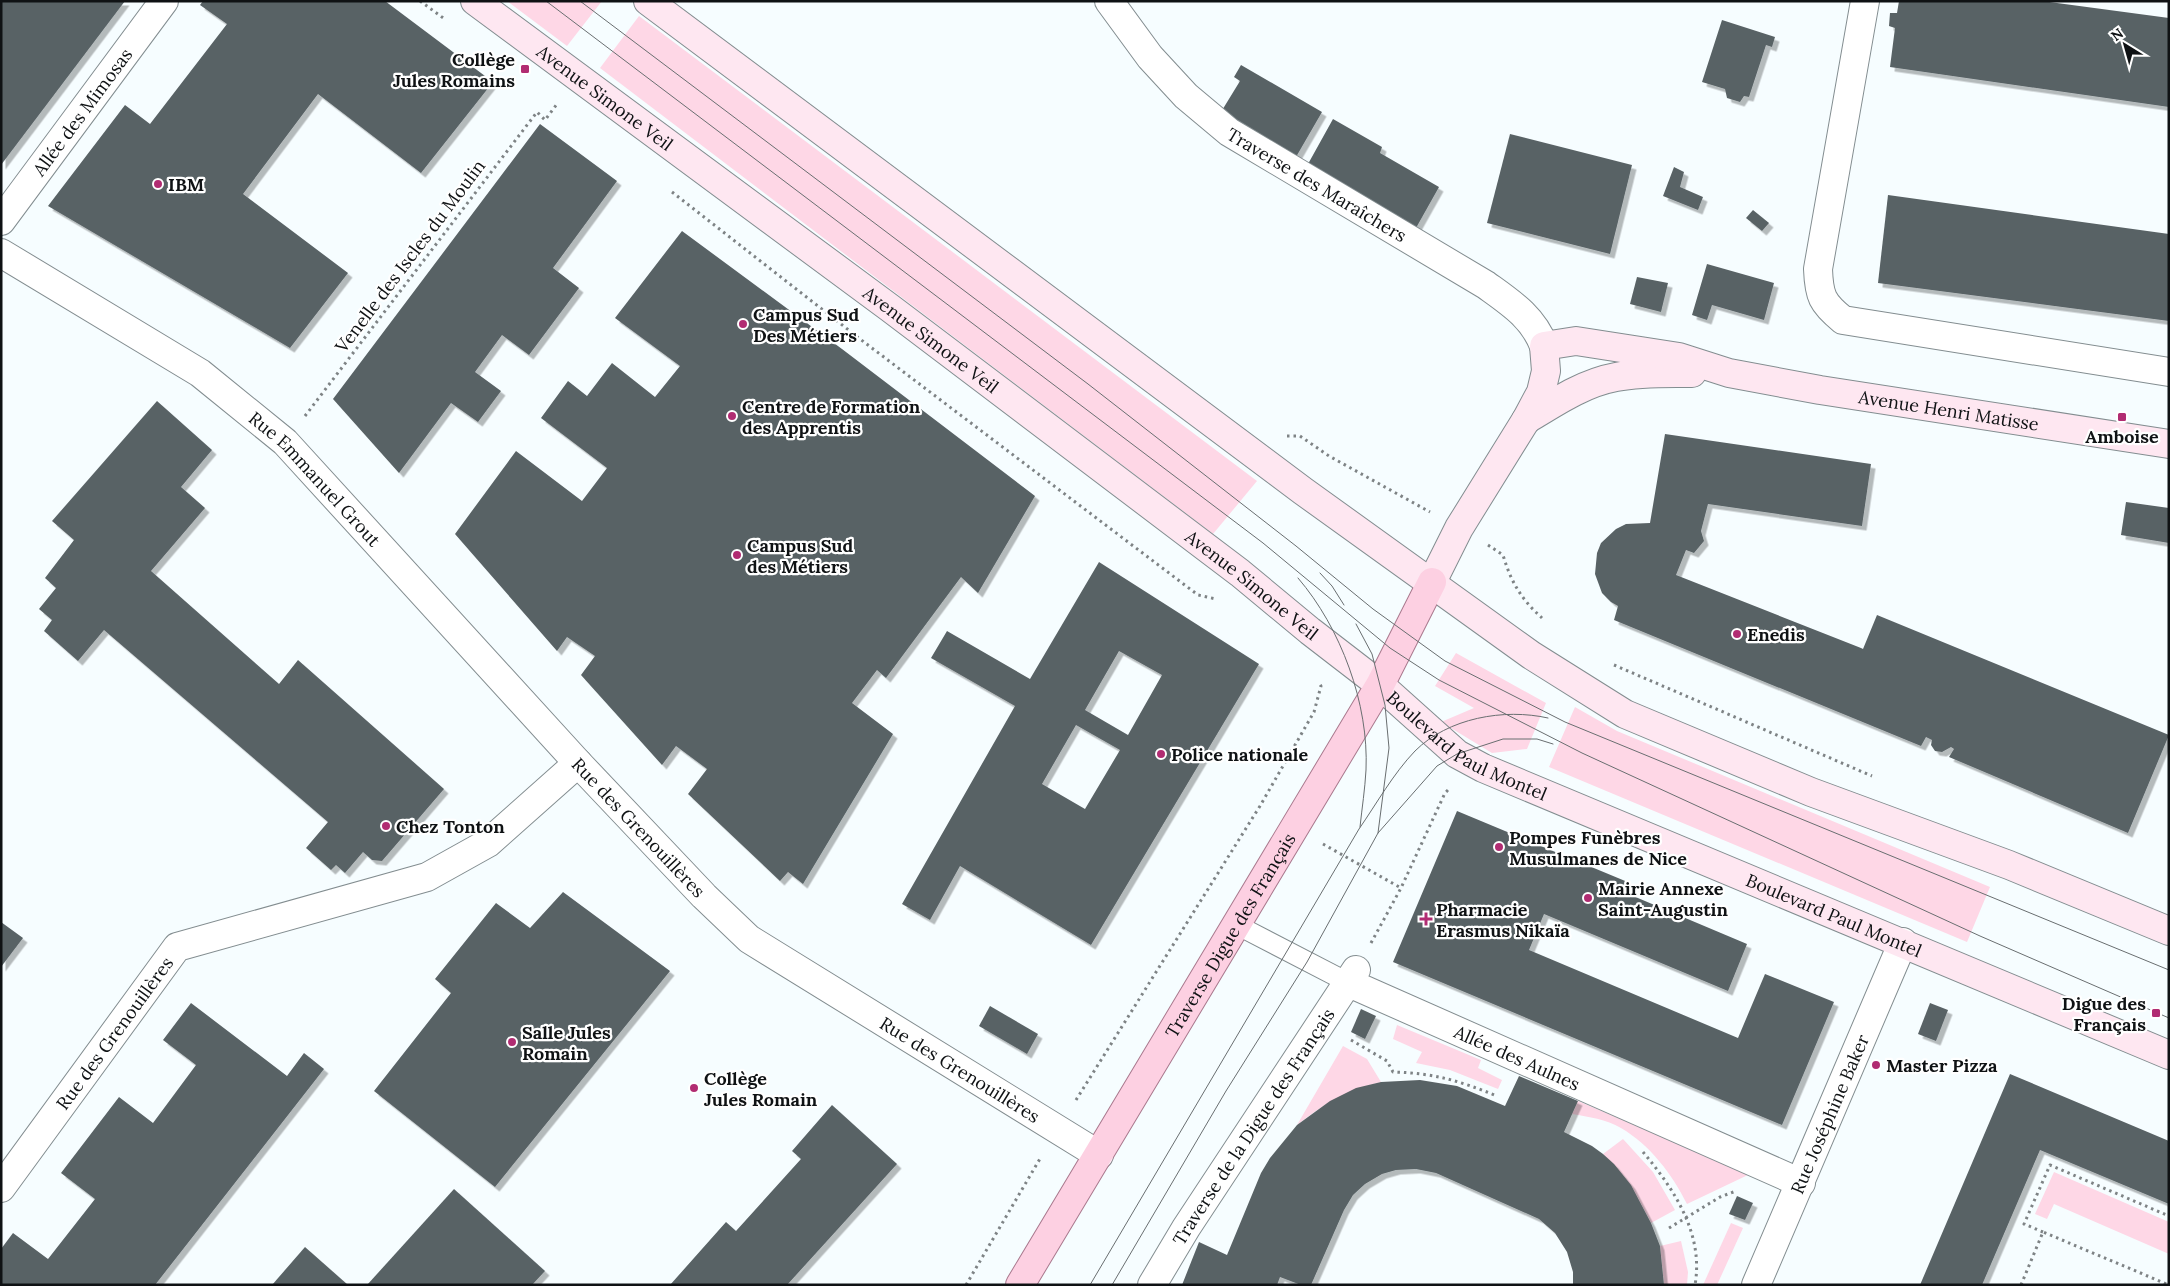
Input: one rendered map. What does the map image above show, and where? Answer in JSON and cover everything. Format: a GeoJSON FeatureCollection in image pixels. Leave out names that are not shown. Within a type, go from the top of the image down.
{"type":"FeatureCollection","features":[{"type":"Feature","properties":{"kind":"main road","name":"Avenue Simone Veil"},"geometry":{"type":"LineString","coordinates":[[475,1],[890,308],[1232,567],[1380,685]]}},
{"type":"Feature","properties":{"kind":"main road"},"geometry":{"type":"LineString","coordinates":[[648,1],[1303,491],[1531,655],[1625,714],[1811,792],[2009,865],[2169,931]]}},
{"type":"Feature","properties":{"kind":"main road","name":"Avenue Henri Matisse"},"geometry":{"type":"LineString","coordinates":[[1432,582],[1458,528],[1526,420],[1541,392],[1546,371],[1544,346],[1576,341],[1679,357],[1729,373],[1820,390],[2169,444]]}},
{"type":"Feature","properties":{"kind":"main road","name":"Avenue Henri Matisse"},"geometry":{"type":"LineString","coordinates":[[1526,420],[1584,387],[1615,377],[1655,373],[1729,373]]}},
{"type":"Feature","properties":{"kind":"main road","name":"Traverse Digue des Français"},"geometry":{"type":"LineString","coordinates":[[1020,1285],[1380,685],[1432,582]]}},
{"type":"Feature","properties":{"kind":"main road","name":"Boulevard Paul Montel"},"geometry":{"type":"LineString","coordinates":[[1380,685],[1457,754],[1483,768],[1903,942],[2169,1055]]}},
{"type":"Feature","properties":{"kind":"street","name":"Allée des Mimosas"},"geometry":{"type":"LineString","coordinates":[[1,221],[164,1]]}},
{"type":"Feature","properties":{"kind":"street","name":"Traverse des Maraîchers"},"geometry":{"type":"LineString","coordinates":[[1109,1],[1150,57],[1186,96],[1229,132],[1486,285],[1524,314],[1538,330],[1544,346]]}},
{"type":"Feature","properties":{"kind":"street"},"geometry":{"type":"LineString","coordinates":[[1865,1],[1818,269],[1819,292],[1827,307],[1843,320],[2169,372]]}},
{"type":"Feature","properties":{"kind":"street","name":"Rue Emmanuel Grout"},"geometry":{"type":"LineString","coordinates":[[1,254],[200,374],[285,442],[578,763]]}},
{"type":"Feature","properties":{"kind":"street","name":"Rue des Grenouillères"},"geometry":{"type":"LineString","coordinates":[[1,1188],[177,946],[427,877],[488,843],[578,763],[704,896],[749,939],[1099,1155]]}},
{"type":"Feature","properties":{"kind":"street","name":"Rue Joséphine Baker"},"geometry":{"type":"LineString","coordinates":[[1756,1285],[1791,1178],[1903,942]]}},
{"type":"Feature","properties":{"kind":"street","name":"Traverse de la Digue des Français"},"geometry":{"type":"LineString","coordinates":[[1152,1285],[1186,1228],[1357,967]]}},
{"type":"Feature","properties":{"kind":"street","name":"Allée des Aulnes"},"geometry":{"type":"LineString","coordinates":[[1357,967],[1791,1178]]}},
{"type":"Feature","properties":{"kind":"lane","name":"Allée des Aulnes"},"geometry":{"type":"LineString","coordinates":[[1237,925],[1357,967]]}},
{"type":"Feature","properties":{"kind":"path"},"geometry":{"type":"LineString","coordinates":[[420,1],[451,24]]}},
{"type":"Feature","properties":{"kind":"path","name":"Venelle des Iscles du Moulin"},"geometry":{"type":"LineString","coordinates":[[285,442],[537,112],[545,120],[558,103],[550,97]]}},
{"type":"Feature","properties":{"kind":"path"},"geometry":{"type":"LineString","coordinates":[[668,189],[864,342],[1198,596],[1219,600]]}},
{"type":"Feature","properties":{"kind":"path"},"geometry":{"type":"LineString","coordinates":[[1280,431],[1288,437],[1300,436],[1329,456],[1503,555],[1510,578],[1520,594],[1545,621]]}},
{"type":"Feature","properties":{"kind":"path"},"geometry":{"type":"LineString","coordinates":[[1613,664],[1874,777]]}},
{"type":"Feature","properties":{"kind":"path"},"geometry":{"type":"LineString","coordinates":[[966,1285],[1058,1129],[1260,806],[1314,712],[1321,686],[1317,678]]}},
{"type":"Feature","properties":{"kind":"path"},"geometry":{"type":"LineString","coordinates":[[1357,967],[1400,888],[1445,793],[1452,787]]}},
{"type":"Feature","properties":{"kind":"path"},"geometry":{"type":"LineString","coordinates":[[1260,806],[1400,888]]}},
{"type":"Feature","properties":{"kind":"path"},"geometry":{"type":"LineString","coordinates":[[1322,1023],[1387,1061],[1394,1072],[1419,1072],[1459,1080],[1497,1096]]}},
{"type":"Feature","properties":{"kind":"path"},"geometry":{"type":"LineString","coordinates":[[1640,1149],[1664,1178],[1686,1218],[1696,1250],[1697,1268],[1695,1285]]}},
{"type":"Feature","properties":{"kind":"path"},"geometry":{"type":"LineString","coordinates":[[2169,1216],[2050,1165],[2024,1224],[2169,1285]]}},
{"type":"Feature","properties":{"kind":"path"},"geometry":{"type":"LineString","coordinates":[[1669,1228],[1720,1197],[1736,1190],[1744,1187],[1760,1189],[1791,1178]]}},
{"type":"Feature","properties":{"kind":"path"},"geometry":{"type":"LineString","coordinates":[[2021,1285],[2043,1232]]}},
{"type":"Feature","properties":{"kind":"shaded area"},"geometry":{"type":"Polygon","coordinates":[[[507,1],[602,1],[567,46],[507,1]]]}},
{"type":"Feature","properties":{"kind":"shaded area"},"geometry":{"type":"Polygon","coordinates":[[[639,16],[1257,481],[1213,534],[600,68],[639,16]]]}},
{"type":"Feature","properties":{"kind":"shaded area"},"geometry":{"type":"Polygon","coordinates":[[[1456,653],[1546,703],[1527,749],[1492,753],[1441,722],[1474,708],[1435,686],[1456,653]]]}},
{"type":"Feature","properties":{"kind":"shaded area"},"geometry":{"type":"Polygon","coordinates":[[[1575,707],[1617,731],[1990,887],[1967,942],[1549,767],[1575,707]]]}},
{"type":"Feature","properties":{"kind":"shaded area"},"geometry":{"type":"Polygon","coordinates":[[[1397,1025],[1481,1060],[1478,1068],[1502,1080],[1498,1089],[1450,1070],[1416,1063],[1422,1052],[1393,1039],[1397,1025]]]}},
{"type":"Feature","properties":{"kind":"shaded area"},"geometry":{"type":"Polygon","coordinates":[[[1343,1046],[1367,1059],[1381,1082],[1358,1089],[1336,1099],[1297,1125],[1343,1046]]]}},
{"type":"Feature","properties":{"kind":"shaded area"},"geometry":{"type":"Polygon","coordinates":[[[1578,1101],[1750,1174],[1687,1204],[1667,1171],[1651,1152],[1632,1135],[1609,1122],[1572,1114],[1578,1101]]]}},
{"type":"Feature","properties":{"kind":"shaded area"},"geometry":{"type":"Polygon","coordinates":[[[1623,1139],[1653,1172],[1675,1210],[1651,1223],[1630,1186],[1603,1154],[1623,1139]]]}},
{"type":"Feature","properties":{"kind":"shaded area"},"geometry":{"type":"Polygon","coordinates":[[[2054,1172],[2169,1222],[2169,1254],[2054,1204],[2047,1219],[2035,1214],[2054,1172]]]}},
{"type":"Feature","properties":{"kind":"shaded area"},"geometry":{"type":"Polygon","coordinates":[[[1731,1223],[1743,1228],[1717,1285],[1703,1285],[1731,1223]]]}},
{"type":"Feature","properties":{"kind":"shaded area"},"geometry":{"type":"Polygon","coordinates":[[[1681,1241],[1688,1272],[1687,1285],[1664,1285],[1660,1246],[1681,1241]]]}},
{"type":"Feature","properties":{"kind":"building"},"geometry":{"type":"Polygon","coordinates":[[[1,1],[125,1],[1,165],[1,1]]]}},
{"type":"Feature","properties":{"kind":"building","name":"IBM"},"geometry":{"type":"Polygon","coordinates":[[[203,1],[385,1],[493,82],[421,173],[318,94],[243,194],[348,273],[290,348],[48,206],[125,105],[150,124],[227,24],[200,5],[203,1]]]}},
{"type":"Feature","properties":{"kind":"building"},"geometry":{"type":"Polygon","coordinates":[[[1899,1],[2042,1],[2169,18],[2169,107],[1890,67],[1895,28],[1889,26],[1890,13],[1897,13],[1899,1]]]}},
{"type":"Feature","properties":{"kind":"building"},"geometry":{"type":"Polygon","coordinates":[[[1722,20],[1775,37],[1772,47],[1766,45],[1749,97],[1744,96],[1740,102],[1727,98],[1725,89],[1702,82],[1722,20]]]}},
{"type":"Feature","properties":{"kind":"building"},"geometry":{"type":"Polygon","coordinates":[[[1241,65],[1322,112],[1296,157],[1221,112],[1240,81],[1234,77],[1241,65]]]}},
{"type":"Feature","properties":{"kind":"building"},"geometry":{"type":"Polygon","coordinates":[[[1333,119],[1382,147],[1380,153],[1439,187],[1416,228],[1308,164],[1333,119]]]}},
{"type":"Feature","properties":{"kind":"building"},"geometry":{"type":"Polygon","coordinates":[[[540,124],[617,181],[553,268],[579,288],[529,355],[502,335],[475,372],[501,391],[478,422],[451,403],[399,473],[333,399],[540,124]]]}},
{"type":"Feature","properties":{"kind":"building"},"geometry":{"type":"Polygon","coordinates":[[[1510,134],[1632,165],[1610,254],[1487,223],[1510,134]]]}},
{"type":"Feature","properties":{"kind":"building"},"geometry":{"type":"Polygon","coordinates":[[[1674,167],[1684,172],[1680,187],[1703,197],[1698,210],[1663,196],[1674,167]]]}},
{"type":"Feature","properties":{"kind":"building"},"geometry":{"type":"Polygon","coordinates":[[[1888,195],[2169,234],[2169,321],[1878,283],[1888,195]]]}},
{"type":"Feature","properties":{"kind":"building"},"geometry":{"type":"Polygon","coordinates":[[[1753,210],[1769,223],[1762,231],[1746,218],[1753,210]]]}},
{"type":"Feature","properties":{"kind":"building","name":"Campus Sud des Métiers"},"geometry":{"type":"Polygon","coordinates":[[[682,231],[842,349],[1035,496],[978,593],[961,577],[886,678],[877,670],[852,703],[893,734],[803,884],[788,872],[780,881],[688,794],[707,769],[676,746],[662,765],[581,675],[595,656],[567,637],[557,651],[455,534],[516,451],[582,501],[607,468],[541,418],[568,381],[587,396],[612,363],[655,397],[680,366],[615,318],[682,231]]]}},
{"type":"Feature","properties":{"kind":"building"},"geometry":{"type":"Polygon","coordinates":[[[1707,264],[1774,283],[1764,320],[1712,305],[1707,320],[1692,315],[1707,264]]]}},
{"type":"Feature","properties":{"kind":"building"},"geometry":{"type":"Polygon","coordinates":[[[1637,277],[1668,283],[1661,312],[1630,304],[1637,277]]]}},
{"type":"Feature","properties":{"kind":"building"},"geometry":{"type":"Polygon","coordinates":[[[157,401],[212,450],[181,487],[205,508],[151,571],[279,684],[298,660],[444,789],[382,861],[372,860],[363,852],[345,873],[336,865],[331,870],[306,848],[328,822],[104,630],[78,661],[44,631],[52,620],[39,609],[56,588],[45,578],[74,540],[52,521],[157,401]]]}},
{"type":"Feature","properties":{"kind":"building","name":"Enedis"},"geometry":{"type":"Polygon","coordinates":[[[1665,434],[1871,464],[1862,526],[1708,504],[1701,531],[1704,541],[1694,553],[1686,550],[1676,575],[1863,649],[1877,615],[2169,735],[2128,833],[1949,757],[1954,749],[1951,747],[1942,752],[1935,751],[1931,745],[1932,740],[1926,737],[1921,746],[1614,620],[1618,606],[1602,593],[1595,574],[1597,553],[1601,543],[1616,529],[1626,524],[1650,523],[1665,434]]]}},
{"type":"Feature","properties":{"kind":"building"},"geometry":{"type":"Polygon","coordinates":[[[2126,502],[2169,508],[2169,543],[2121,535],[2126,502]]]}},
{"type":"Feature","properties":{"kind":"building","name":"Police nationale"},"geometry":{"type":"Polygon","coordinates":[[[1099,562],[1259,664],[1091,945],[960,866],[930,920],[902,904],[1015,706],[931,658],[947,631],[1030,679],[1099,562]],[[1119,651],[1085,710],[1128,735],[1162,675],[1119,651]],[[1076,725],[1042,784],[1085,809],[1120,750],[1076,725]]]}},
{"type":"Feature","properties":{"kind":"building"},"geometry":{"type":"Polygon","coordinates":[[[1457,811],[1630,883],[1626,893],[1747,944],[1728,991],[1544,914],[1529,950],[1738,1038],[1765,974],[1834,1002],[1782,1125],[1393,962],[1457,811]]]}},
{"type":"Feature","properties":{"kind":"building","name":"Salle Jules Romain"},"geometry":{"type":"Polygon","coordinates":[[[563,892],[670,971],[495,1187],[374,1091],[451,993],[435,979],[496,903],[530,928],[563,892]]]}},
{"type":"Feature","properties":{"kind":"building"},"geometry":{"type":"Polygon","coordinates":[[[1,922],[23,938],[1,967],[1,922]]]}},
{"type":"Feature","properties":{"kind":"building"},"geometry":{"type":"Polygon","coordinates":[[[191,1003],[287,1076],[304,1053],[324,1069],[155,1285],[1,1285],[1,1249],[13,1233],[48,1259],[95,1199],[61,1173],[119,1097],[153,1123],[196,1065],[163,1040],[191,1003]]]}},
{"type":"Feature","properties":{"kind":"building"},"geometry":{"type":"Polygon","coordinates":[[[1930,1003],[1948,1010],[1936,1041],[1918,1034],[1930,1003]]]}},
{"type":"Feature","properties":{"kind":"building"},"geometry":{"type":"Polygon","coordinates":[[[990,1006],[1038,1034],[1027,1054],[979,1026],[990,1006]]]}},
{"type":"Feature","properties":{"kind":"building"},"geometry":{"type":"Polygon","coordinates":[[[1361,1009],[1376,1016],[1365,1039],[1351,1032],[1361,1009]]]}},
{"type":"Feature","properties":{"kind":"building"},"geometry":{"type":"Polygon","coordinates":[[[2010,1074],[2169,1141],[2169,1204],[2040,1150],[1982,1285],[1920,1285],[2010,1074]]]}},
{"type":"Feature","properties":{"kind":"building"},"geometry":{"type":"Polygon","coordinates":[[[1519,1076],[1578,1101],[1564,1132],[1592,1146],[1603,1154],[1631,1185],[1651,1223],[1660,1246],[1664,1285],[1573,1285],[1573,1272],[1567,1252],[1555,1233],[1539,1219],[1436,1173],[1416,1169],[1396,1170],[1382,1174],[1365,1184],[1353,1195],[1344,1210],[1311,1285],[1301,1285],[1280,1277],[1277,1285],[1182,1285],[1199,1242],[1227,1255],[1261,1173],[1270,1158],[1297,1125],[1330,1101],[1356,1088],[1381,1082],[1420,1080],[1457,1086],[1505,1106],[1519,1076]]]}},
{"type":"Feature","properties":{"kind":"building"},"geometry":{"type":"Polygon","coordinates":[[[832,1105],[897,1164],[787,1285],[670,1285],[726,1222],[736,1231],[801,1159],[792,1151],[832,1105]]]}},
{"type":"Feature","properties":{"kind":"building"},"geometry":{"type":"Polygon","coordinates":[[[454,1189],[545,1271],[532,1285],[367,1285],[454,1189]]]}},
{"type":"Feature","properties":{"kind":"building"},"geometry":{"type":"Polygon","coordinates":[[[1737,1196],[1753,1203],[1745,1220],[1729,1214],[1737,1196]]]}},
{"type":"Feature","properties":{"kind":"building"},"geometry":{"type":"Polygon","coordinates":[[[305,1247],[348,1285],[272,1285],[305,1247]]]}},
{"type":"Feature","properties":{"kind":"tram line"},"geometry":{"type":"LineString","coordinates":[[546,1],[1263,543],[1390,648],[1439,680],[1582,753],[1980,936],[2169,1018]]}},
{"type":"Feature","properties":{"kind":"tram line"},"geometry":{"type":"LineString","coordinates":[[580,1],[1088,384],[1296,546],[1373,609],[1445,661],[1565,722],[2169,970]]}},
{"type":"Feature","properties":{"kind":"tram line"},"geometry":{"type":"LineString","coordinates":[[1320,573],[1332,586],[1344,605]]}},
{"type":"Feature","properties":{"kind":"tram line"},"geometry":{"type":"LineString","coordinates":[[1298,578],[1327,620],[1339,643],[1357,693],[1366,745],[1366,777],[1360,827]]}},
{"type":"Feature","properties":{"kind":"tram line"},"geometry":{"type":"LineString","coordinates":[[1356,624],[1372,654],[1385,705],[1389,748],[1378,833]]}},
{"type":"Feature","properties":{"kind":"tram line"},"geometry":{"type":"LineString","coordinates":[[1090,1285],[1359,829],[1407,760],[1428,740],[1460,723],[1495,715],[1531,715],[1548,718]]}},
{"type":"Feature","properties":{"kind":"tram line"},"geometry":{"type":"LineString","coordinates":[[1112,1285],[1226,1091],[1307,962],[1378,833],[1437,766],[1457,754],[1503,739],[1537,739],[1553,744]]}},
{"type":"Feature","properties":{"kind":"place","name":"Collège Jules Romains"},"geometry":{"type":"Point","coordinates":[525,69]}},
{"type":"Feature","properties":{"kind":"place","name":"IBM"},"geometry":{"type":"Point","coordinates":[158,184]}},
{"type":"Feature","properties":{"kind":"place","name":"Campus Sud Des Métiers"},"geometry":{"type":"Point","coordinates":[743,324]}},
{"type":"Feature","properties":{"kind":"place","name":"Centre de Formation des Apprentis"},"geometry":{"type":"Point","coordinates":[732,416]}},
{"type":"Feature","properties":{"kind":"place","name":"Amboise"},"geometry":{"type":"Point","coordinates":[2122,417]}},
{"type":"Feature","properties":{"kind":"place","name":"Campus Sud des Métiers"},"geometry":{"type":"Point","coordinates":[737,555]}},
{"type":"Feature","properties":{"kind":"place","name":"Enedis"},"geometry":{"type":"Point","coordinates":[1737,634]}},
{"type":"Feature","properties":{"kind":"place","name":"Police nationale"},"geometry":{"type":"Point","coordinates":[1161,754]}},
{"type":"Feature","properties":{"kind":"place","name":"Chez Tonton"},"geometry":{"type":"Point","coordinates":[386,826]}},
{"type":"Feature","properties":{"kind":"place","name":"Pompes Funèbres Musulmanes de Nice"},"geometry":{"type":"Point","coordinates":[1499,847]}},
{"type":"Feature","properties":{"kind":"place","name":"Mairie Annexe Saint-Augustin"},"geometry":{"type":"Point","coordinates":[1588,898]}},
{"type":"Feature","properties":{"kind":"place","name":"Pharmacie Erasmus Nikaïa"},"geometry":{"type":"Point","coordinates":[1426,919]}},
{"type":"Feature","properties":{"kind":"place","name":"Digue des Français"},"geometry":{"type":"Point","coordinates":[2156,1013]}},
{"type":"Feature","properties":{"kind":"place","name":"Salle Jules Romain"},"geometry":{"type":"Point","coordinates":[512,1042]}},
{"type":"Feature","properties":{"kind":"place","name":"Master Pizza"},"geometry":{"type":"Point","coordinates":[1876,1065]}},
{"type":"Feature","properties":{"kind":"place","name":"Collège Jules Romain"},"geometry":{"type":"Point","coordinates":[694,1088]}}]}
